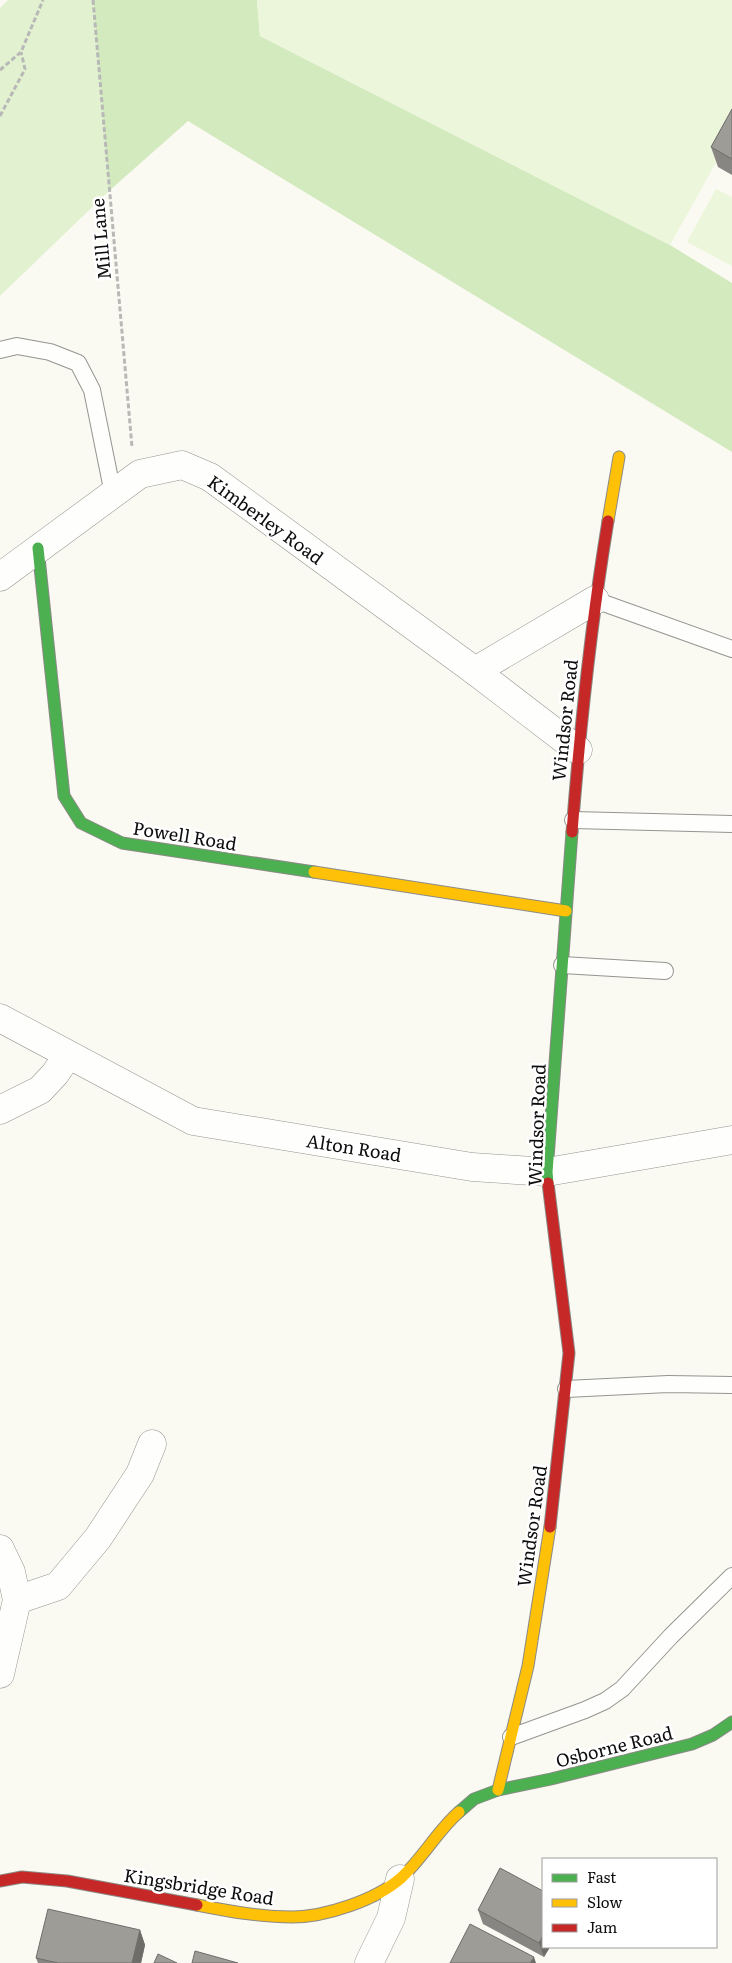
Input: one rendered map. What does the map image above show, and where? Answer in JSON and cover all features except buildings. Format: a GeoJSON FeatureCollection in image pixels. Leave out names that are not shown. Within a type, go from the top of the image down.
{"type":"FeatureCollection","features":[{"type":"Feature","properties":{"kind":"street","name":"Windsor Road"},"geometry":{"type":"LineString","coordinates":[[498,1790],[528,1666],[548,1544],[566,1389],[569,1353],[548,1172],[578,750],[595,600],[619,458]]}},
{"type":"Feature","properties":{"kind":"street","name":"Kimberley Road"},"geometry":{"type":"LineString","coordinates":[[0,577],[140,474],[182,465],[210,477],[578,750]]}},
{"type":"Feature","properties":{"kind":"street","name":"Powell Road"},"geometry":{"type":"LineString","coordinates":[[38,548],[64,796],[81,823],[122,843],[566,910]]}},
{"type":"Feature","properties":{"kind":"street"},"geometry":{"type":"LineString","coordinates":[[474,671],[595,600]]}},
{"type":"Feature","properties":{"kind":"street","name":"Alton Road"},"geometry":{"type":"LineString","coordinates":[[0,1018],[193,1121],[472,1167],[548,1172],[732,1140]]}},
{"type":"Feature","properties":{"kind":"street"},"geometry":{"type":"LineString","coordinates":[[0,1110],[40,1090],[55,1074],[68,1055]]}},
{"type":"Feature","properties":{"kind":"street"},"geometry":{"type":"LineString","coordinates":[[17,1600],[58,1586],[98,1538],[140,1474],[152,1444]]}},
{"type":"Feature","properties":{"kind":"street"},"geometry":{"type":"LineString","coordinates":[[0,1549],[11,1572],[17,1600],[0,1674]]}},
{"type":"Feature","properties":{"kind":"street","name":"Osborne Road"},"geometry":{"type":"LineString","coordinates":[[498,1790],[551,1779],[692,1744],[713,1735],[732,1722]]}},
{"type":"Feature","properties":{"kind":"street","name":"Kingsbridge Road"},"geometry":{"type":"LineString","coordinates":[[0,1880],[22,1877],[67,1881],[244,1914],[293,1918],[335,1910],[371,1898],[400,1879],[423,1855],[456,1814],[474,1799],[498,1790]]}},
{"type":"Feature","properties":{"kind":"street"},"geometry":{"type":"LineString","coordinates":[[369,1963],[390,1918],[400,1879]]}},
{"type":"Feature","properties":{"kind":"lane"},"geometry":{"type":"LineString","coordinates":[[0,350],[17,346],[42,350],[78,364],[92,390],[112,494]]}},
{"type":"Feature","properties":{"kind":"lane"},"geometry":{"type":"LineString","coordinates":[[595,600],[732,649]]}},
{"type":"Feature","properties":{"kind":"lane"},"geometry":{"type":"LineString","coordinates":[[573,820],[732,824]]}},
{"type":"Feature","properties":{"kind":"lane"},"geometry":{"type":"LineString","coordinates":[[562,965],[665,971]]}},
{"type":"Feature","properties":{"kind":"lane"},"geometry":{"type":"LineString","coordinates":[[566,1389],[668,1384],[732,1385]]}},
{"type":"Feature","properties":{"kind":"lane"},"geometry":{"type":"LineString","coordinates":[[511,1737],[585,1710],[605,1701],[622,1689],[671,1636],[732,1576]]}},
{"type":"Feature","properties":{"kind":"path"},"geometry":{"type":"LineString","coordinates":[[0,70],[21,52],[43,0]]}},
{"type":"Feature","properties":{"kind":"path","name":"Mill Lane"},"geometry":{"type":"LineString","coordinates":[[93,0],[132,445],[140,474]]}},
{"type":"Feature","properties":{"kind":"path"},"geometry":{"type":"LineString","coordinates":[[0,116],[25,69],[21,52]]}},
{"type":"Feature","properties":{"kind":"green space"},"geometry":{"type":"Polygon","coordinates":[[[8,0],[93,0],[109,191],[0,296],[0,8],[8,0]]]}},
{"type":"Feature","properties":{"kind":"green space"},"geometry":{"type":"Polygon","coordinates":[[[93,0],[257,0],[260,36],[670,245],[732,283],[732,452],[188,121],[109,191],[93,0]]]}},
{"type":"Feature","properties":{"kind":"green space"},"geometry":{"type":"Polygon","coordinates":[[[257,0],[732,0],[732,134],[670,245],[260,36],[257,0]]]}},
{"type":"Feature","properties":{"kind":"green space"},"geometry":{"type":"Polygon","coordinates":[[[716,189],[732,197],[732,266],[687,242],[716,189]]]}},
{"type":"Feature","properties":{"kind":"traffic: fast"},"geometry":{"type":"LineString","coordinates":[[38,548],[64,796],[81,823],[122,843],[314,872]]}},
{"type":"Feature","properties":{"kind":"traffic: fast"},"geometry":{"type":"LineString","coordinates":[[548,1183],[547,1172],[572,832]]}},
{"type":"Feature","properties":{"kind":"traffic: fast"},"geometry":{"type":"LineString","coordinates":[[459,1812],[474,1799],[498,1790],[551,1779],[692,1744],[713,1735],[732,1722]]}},
{"type":"Feature","properties":{"kind":"traffic: slow"},"geometry":{"type":"LineString","coordinates":[[608,521],[619,457]]}},
{"type":"Feature","properties":{"kind":"traffic: slow"},"geometry":{"type":"LineString","coordinates":[[314,872],[566,911]]}},
{"type":"Feature","properties":{"kind":"traffic: slow"},"geometry":{"type":"LineString","coordinates":[[498,1790],[528,1666],[550,1527]]}},
{"type":"Feature","properties":{"kind":"traffic: slow"},"geometry":{"type":"LineString","coordinates":[[197,1905],[280,1917],[319,1914],[350,1906],[378,1893],[401,1878],[459,1812]]}},
{"type":"Feature","properties":{"kind":"traffic: jam"},"geometry":{"type":"LineString","coordinates":[[572,832],[596,598],[608,521]]}},
{"type":"Feature","properties":{"kind":"traffic: jam"},"geometry":{"type":"LineString","coordinates":[[548,1183],[569,1353],[550,1527]]}},
{"type":"Feature","properties":{"kind":"traffic: jam"},"geometry":{"type":"LineString","coordinates":[[0,1881],[22,1877],[67,1881],[197,1905]]}}]}
